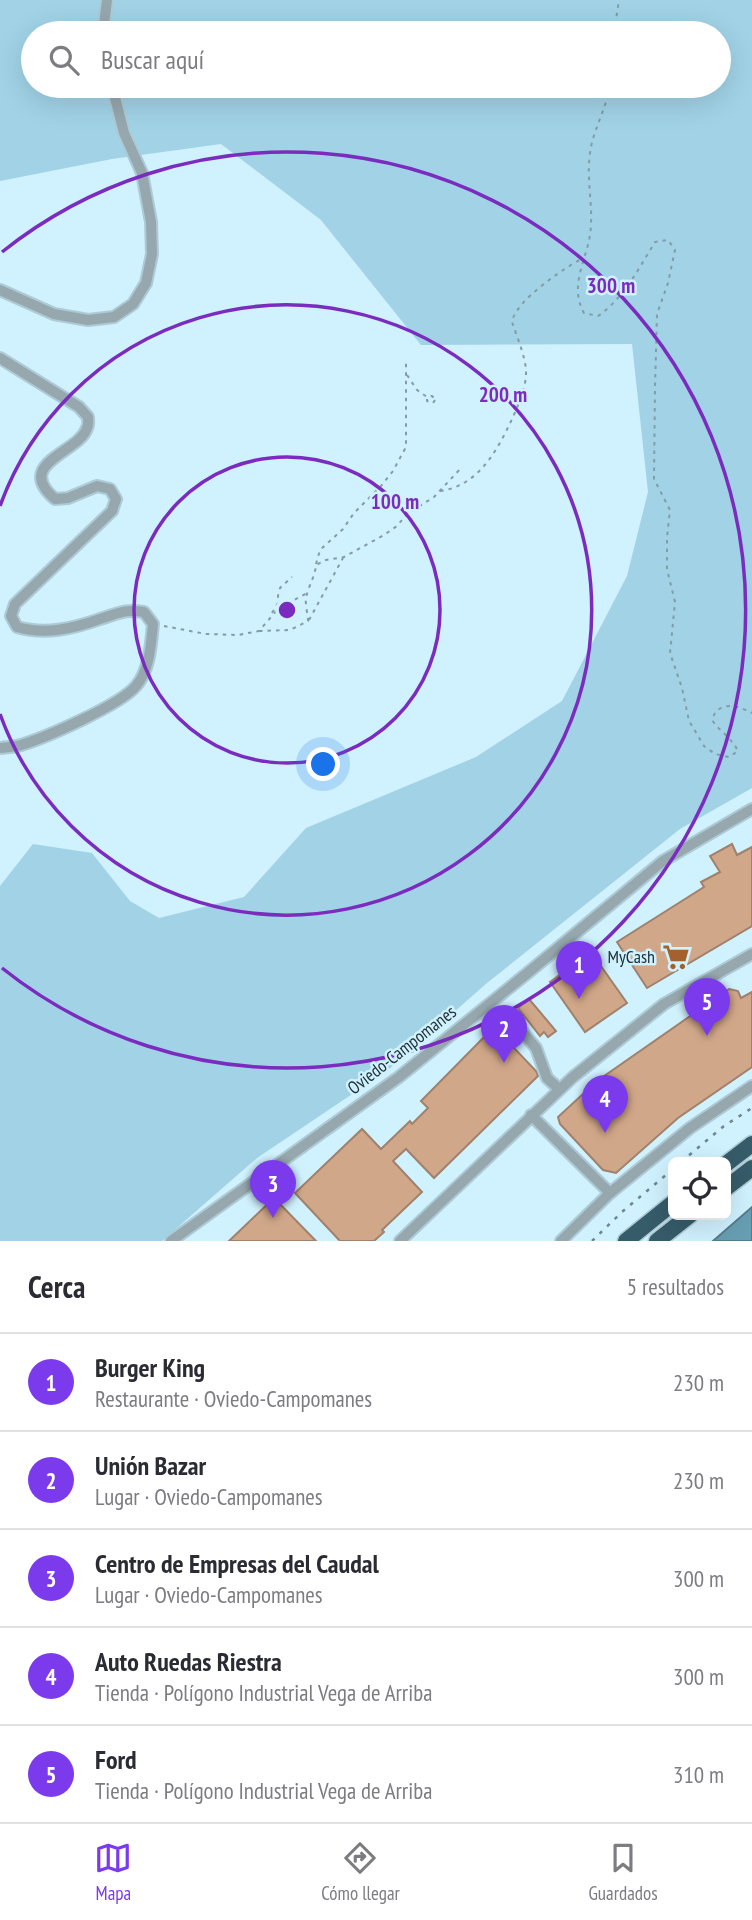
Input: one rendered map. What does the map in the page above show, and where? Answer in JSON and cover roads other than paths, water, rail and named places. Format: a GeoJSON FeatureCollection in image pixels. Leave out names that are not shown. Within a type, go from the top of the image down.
{"type":"FeatureCollection","features":[{"type":"Feature","properties":{"kind":"highway"},"geometry":{"type":"LineString","coordinates":[[731,1160],[752,1144]]}},
{"type":"Feature","properties":{"kind":"highway"},"geometry":{"type":"LineString","coordinates":[[731,1184],[752,1168]]}},
{"type":"Feature","properties":{"kind":"highway"},"geometry":{"type":"LineString","coordinates":[[626,1241],[668,1207]]}},
{"type":"Feature","properties":{"kind":"highway"},"geometry":{"type":"LineString","coordinates":[[657,1241],[684,1220]]}},
{"type":"Feature","properties":{"kind":"street"},"geometry":{"type":"LineString","coordinates":[[104,21],[107,0]]}},
{"type":"Feature","properties":{"kind":"street"},"geometry":{"type":"LineString","coordinates":[[0,290],[54,314],[88,320],[114,317],[133,304],[146,283],[152,254],[151,222],[142,173],[124,132],[115,98]]}},
{"type":"Feature","properties":{"kind":"street"},"geometry":{"type":"LineString","coordinates":[[0,358],[79,407],[88,417],[87,429],[79,439],[49,462],[42,475],[45,490],[55,499],[68,498],[97,486],[110,489],[116,499],[112,511],[15,604],[11,616],[17,627],[31,631],[58,631],[128,610],[144,612],[153,624],[145,668],[137,685],[121,698],[65,728],[19,746],[0,748]]}},
{"type":"Feature","properties":{"kind":"street","name":"Oviedo-Campomanes"},"geometry":{"type":"LineString","coordinates":[[171,1241],[399,1077],[663,861],[752,809]]}},
{"type":"Feature","properties":{"kind":"street"},"geometry":{"type":"LineString","coordinates":[[400,1241],[559,1089],[664,1004],[752,954]]}},
{"type":"Feature","properties":{"kind":"street"},"geometry":{"type":"LineString","coordinates":[[514,1022],[536,1048],[547,1078],[559,1089]]}},
{"type":"Feature","properties":{"kind":"street"},"geometry":{"type":"LineString","coordinates":[[561,1241],[610,1193],[690,1128],[752,1086]]}},
{"type":"Feature","properties":{"kind":"street"},"geometry":{"type":"LineString","coordinates":[[531,1115],[610,1193]]}},
{"type":"Feature","properties":{"kind":"railway"},"geometry":{"type":"LineString","coordinates":[[687,1157],[724,1126],[752,1108]]}},
{"type":"Feature","properties":{"kind":"railway"},"geometry":{"type":"LineString","coordinates":[[592,1241],[668,1173]]}},
{"type":"Feature","properties":{"kind":"place","name":"MyCash"},"geometry":{"type":"Point","coordinates":[676,957]}},
{"type":"Feature","properties":{"kind":"place","name":"Burger King"},"geometry":{"type":"Point","coordinates":[579,999]}},
{"type":"Feature","properties":{"kind":"place","name":"Ford"},"geometry":{"type":"Point","coordinates":[707,1036]}},
{"type":"Feature","properties":{"kind":"place","name":"Unión Bazar"},"geometry":{"type":"Point","coordinates":[504,1063]}},
{"type":"Feature","properties":{"kind":"place","name":"Auto Ruedas Riestra"},"geometry":{"type":"Point","coordinates":[605,1133]}},
{"type":"Feature","properties":{"kind":"place","name":"Centro de Empresas del Caudal"},"geometry":{"type":"Point","coordinates":[273,1218]}}]}
